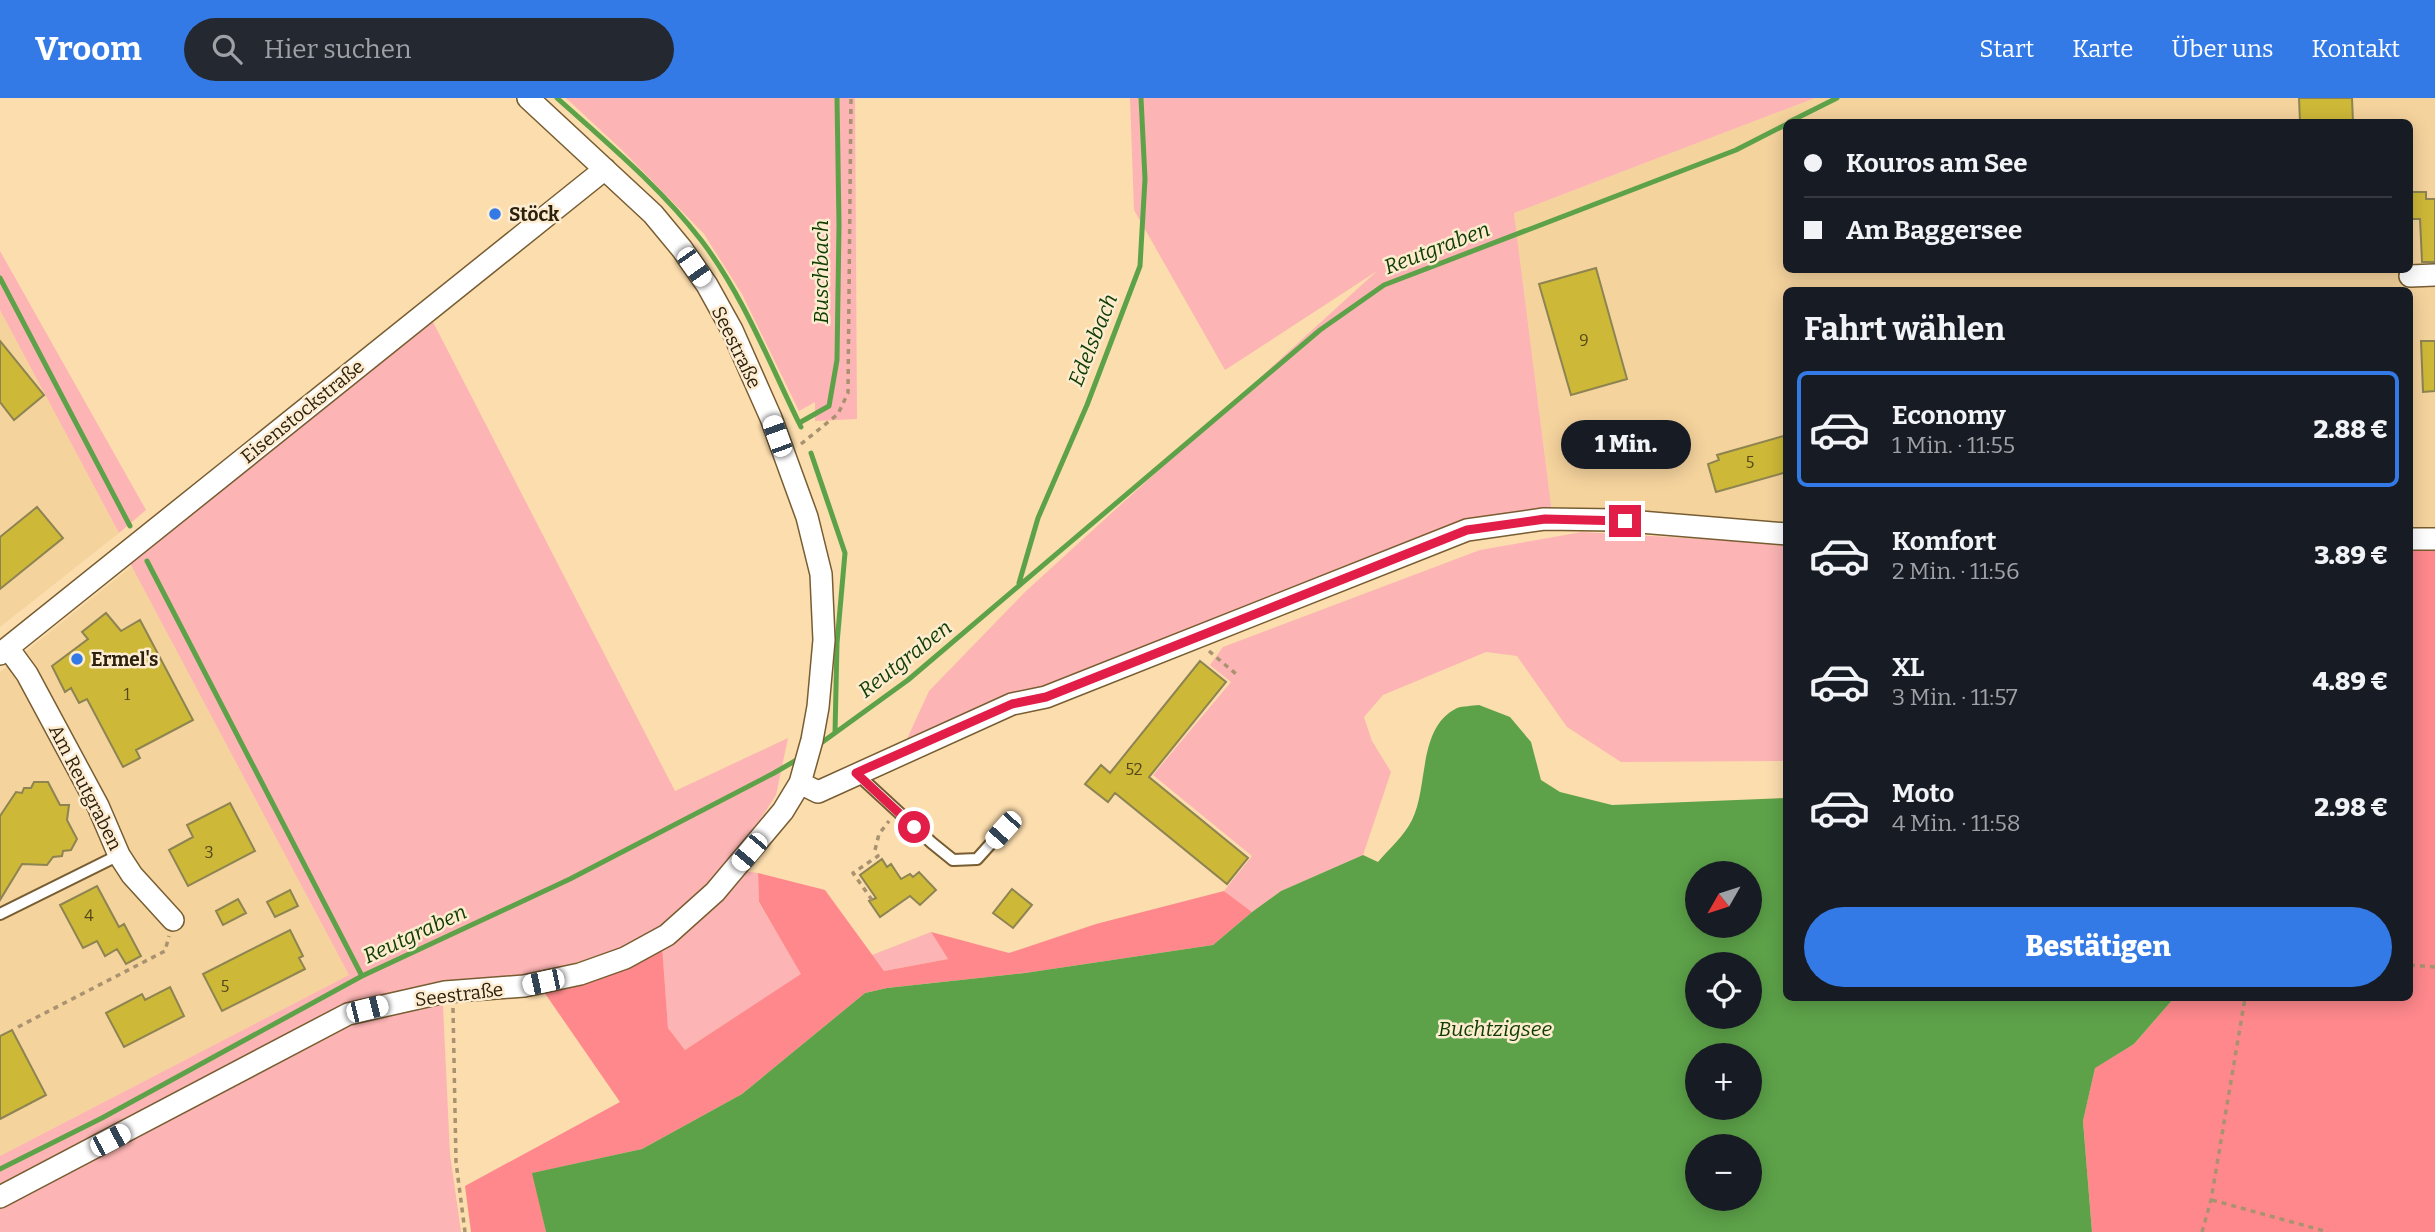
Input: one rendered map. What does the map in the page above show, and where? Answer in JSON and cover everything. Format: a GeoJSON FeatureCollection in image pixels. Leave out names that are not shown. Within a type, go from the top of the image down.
{"type":"FeatureCollection","features":[{"type":"Feature","properties":{"kind":"street","name":"Seestraße"},"geometry":{"type":"LineString","coordinates":[[0,1197],[348,1014],[453,992],[524,986],[580,974],[625,958],[667,935],[715,892],[783,811],[802,776],[818,707],[824,639],[821,574],[807,517],[771,418],[732,331],[707,285],[653,214],[528,98]]}},
{"type":"Feature","properties":{"kind":"street","name":"Eisenstockstraße"},"geometry":{"type":"LineString","coordinates":[[4,651],[605,169]]}},
{"type":"Feature","properties":{"kind":"street"},"geometry":{"type":"LineString","coordinates":[[2410,276],[2435,275]]}},
{"type":"Feature","properties":{"kind":"street"},"geometry":{"type":"LineString","coordinates":[[802,776],[818,792],[1012,704],[1058,692],[1467,530],[1545,519],[1616,520],[1783,534]]}},
{"type":"Feature","properties":{"kind":"street"},"geometry":{"type":"LineString","coordinates":[[2413,539],[2435,539]]}},
{"type":"Feature","properties":{"kind":"street","name":"Am Reutgraben"},"geometry":{"type":"LineString","coordinates":[[4,651],[27,674],[98,806],[119,855],[132,875],[173,920]]}},
{"type":"Feature","properties":{"kind":"lane"},"geometry":{"type":"LineString","coordinates":[[856,773],[953,860],[977,859],[1003,830]]}},
{"type":"Feature","properties":{"kind":"lane"},"geometry":{"type":"LineString","coordinates":[[0,914],[119,855]]}},
{"type":"Feature","properties":{"kind":"path"},"geometry":{"type":"LineString","coordinates":[[819,430],[838,414],[848,393],[851,98]]}},
{"type":"Feature","properties":{"kind":"path"},"geometry":{"type":"LineString","coordinates":[[1214,656],[1236,674]]}},
{"type":"Feature","properties":{"kind":"path"},"geometry":{"type":"LineString","coordinates":[[872,900],[853,873],[878,856],[875,850],[882,829]]}},
{"type":"Feature","properties":{"kind":"path"},"geometry":{"type":"LineString","coordinates":[[18,1027],[165,951],[173,920]]}},
{"type":"Feature","properties":{"kind":"path"},"geometry":{"type":"LineString","coordinates":[[2413,965],[2435,967]]}},
{"type":"Feature","properties":{"kind":"path"},"geometry":{"type":"LineString","coordinates":[[453,992],[456,1162],[465,1232]]}},
{"type":"Feature","properties":{"kind":"path"},"geometry":{"type":"LineString","coordinates":[[2202,1232],[2211,1200],[2244,1001]]}},
{"type":"Feature","properties":{"kind":"path"},"geometry":{"type":"LineString","coordinates":[[2211,1200],[2328,1232]]}},
{"type":"Feature","properties":{"kind":"shaded area"},"geometry":{"type":"Polygon","coordinates":[[[566,98],[855,98],[857,419],[815,421],[815,402],[799,411],[742,294],[704,234],[623,151],[566,98]]]}},
{"type":"Feature","properties":{"kind":"shaded area"},"geometry":{"type":"Polygon","coordinates":[[[1130,98],[1815,98],[1514,213],[1552,513],[1473,522],[906,741],[929,691],[1025,592],[1377,271],[1225,370],[1134,210],[1130,98]]]}},
{"type":"Feature","properties":{"kind":"shaded area"},"geometry":{"type":"Polygon","coordinates":[[[1815,98],[2435,98],[2435,530],[2413,530],[2413,287],[1783,287],[1783,523],[1552,513],[1514,213],[1815,98]]]}},
{"type":"Feature","properties":{"kind":"shaded area"},"geometry":{"type":"Polygon","coordinates":[[[0,251],[146,510],[119,533],[0,310],[0,251]]]}},
{"type":"Feature","properties":{"kind":"shaded area"},"geometry":{"type":"Polygon","coordinates":[[[0,310],[119,533],[0,627],[0,310]]]}},
{"type":"Feature","properties":{"kind":"shaded area"},"geometry":{"type":"Polygon","coordinates":[[[433,322],[675,791],[788,738],[776,795],[755,828],[715,878],[670,921],[629,946],[526,978],[442,985],[450,1154],[461,1232],[0,1232],[0,1156],[349,975],[130,563],[433,322]]]}},
{"type":"Feature","properties":{"kind":"shaded area"},"geometry":{"type":"Polygon","coordinates":[[[1582,532],[1783,544],[1783,761],[1621,762],[1567,727],[1517,656],[1486,652],[1383,695],[1364,717],[1372,741],[1391,772],[1363,855],[1281,891],[1252,912],[1224,891],[1252,856],[1153,775],[1231,682],[1210,665],[1223,647],[1480,550],[1582,532]]]}},
{"type":"Feature","properties":{"kind":"shaded area"},"geometry":{"type":"Polygon","coordinates":[[[2413,548],[2435,548],[2435,1232],[2092,1232],[2083,1121],[2095,1067],[2134,1044],[2171,1001],[2413,1001],[2413,548]]]}},
{"type":"Feature","properties":{"kind":"shaded area"},"geometry":{"type":"Polygon","coordinates":[[[132,566],[349,975],[0,1156],[0,672],[132,566]]]}},
{"type":"Feature","properties":{"kind":"shaded area"},"geometry":{"type":"Polygon","coordinates":[[[743,871],[758,873],[759,903],[802,974],[685,1050],[668,1028],[662,945],[743,871]]]}},
{"type":"Feature","properties":{"kind":"shaded area"},"geometry":{"type":"Polygon","coordinates":[[[758,873],[825,890],[884,971],[948,959],[931,932],[1009,953],[1096,924],[1224,891],[1252,912],[1213,945],[865,993],[742,1094],[642,1149],[533,1173],[546,1232],[471,1232],[465,1186],[620,1102],[544,992],[621,971],[662,945],[668,1028],[685,1050],[801,974],[759,902],[758,873]]]}},
{"type":"Feature","properties":{"kind":"shaded area"},"geometry":{"type":"Polygon","coordinates":[[[931,932],[948,959],[884,971],[872,955],[931,932]]]}},
{"type":"Feature","properties":{"kind":"water","name":"Buchtzigsee"},"geometry":{"type":"Polygon","coordinates":[[[1479,705],[1510,717],[1531,742],[1541,780],[1560,792],[1612,805],[1783,798],[1783,1001],[2171,1001],[2134,1044],[2095,1068],[2083,1121],[2092,1232],[546,1232],[532,1173],[642,1149],[742,1094],[865,993],[1213,945],[1281,891],[1363,855],[1378,862],[1412,820],[1421,791],[1430,743],[1435,729],[1444,717],[1457,708],[1479,705]]]}},
{"type":"Feature","properties":{"kind":"building"},"geometry":{"type":"Polygon","coordinates":[[[2299,98],[2352,98],[2353,119],[2300,119],[2299,98]]]}},
{"type":"Feature","properties":{"kind":"building"},"geometry":{"type":"Polygon","coordinates":[[[2413,192],[2426,192],[2426,199],[2435,199],[2435,262],[2422,262],[2420,219],[2413,219],[2413,192]]]}},
{"type":"Feature","properties":{"kind":"building"},"geometry":{"type":"Polygon","coordinates":[[[1596,268],[1627,379],[1571,395],[1539,284],[1596,268]]]}},
{"type":"Feature","properties":{"kind":"building"},"geometry":{"type":"Polygon","coordinates":[[[0,341],[44,395],[14,420],[0,402],[0,341]]]}},
{"type":"Feature","properties":{"kind":"building"},"geometry":{"type":"Polygon","coordinates":[[[2421,341],[2435,341],[2435,391],[2423,392],[2421,341]]]}},
{"type":"Feature","properties":{"kind":"building"},"geometry":{"type":"Polygon","coordinates":[[[1783,436],[1783,473],[1716,492],[1708,464],[1719,460],[1717,455],[1783,436]]]}},
{"type":"Feature","properties":{"kind":"building"},"geometry":{"type":"Polygon","coordinates":[[[37,507],[63,538],[0,589],[0,537],[37,507]]]}},
{"type":"Feature","properties":{"kind":"building"},"geometry":{"type":"Polygon","coordinates":[[[106,613],[121,631],[140,620],[193,720],[136,750],[140,758],[123,767],[87,699],[79,703],[71,688],[65,692],[52,666],[88,639],[82,632],[106,613]]]}},
{"type":"Feature","properties":{"kind":"building"},"geometry":{"type":"Polygon","coordinates":[[[1200,661],[1226,682],[1149,777],[1248,858],[1227,884],[1115,793],[1108,802],[1085,784],[1101,765],[1110,773],[1200,661]]]}},
{"type":"Feature","properties":{"kind":"building"},"geometry":{"type":"Polygon","coordinates":[[[34,782],[48,782],[60,805],[69,805],[67,820],[77,839],[71,850],[63,851],[62,856],[53,857],[47,865],[22,864],[0,900],[0,816],[16,792],[22,793],[24,788],[31,788],[34,782]]]}},
{"type":"Feature","properties":{"kind":"building"},"geometry":{"type":"Polygon","coordinates":[[[230,803],[255,851],[188,886],[169,850],[193,837],[187,825],[230,803]]]}},
{"type":"Feature","properties":{"kind":"building"},"geometry":{"type":"Polygon","coordinates":[[[882,859],[887,867],[891,864],[901,879],[910,874],[913,877],[919,872],[936,890],[920,905],[910,896],[880,917],[869,901],[876,898],[860,875],[882,859]]]}},
{"type":"Feature","properties":{"kind":"building"},"geometry":{"type":"Polygon","coordinates":[[[97,886],[119,927],[124,924],[141,956],[126,964],[117,949],[105,956],[97,941],[83,948],[60,905],[97,886]]]}},
{"type":"Feature","properties":{"kind":"building"},"geometry":{"type":"Polygon","coordinates":[[[1012,889],[1032,905],[1013,928],[993,913],[1012,889]]]}},
{"type":"Feature","properties":{"kind":"building"},"geometry":{"type":"Polygon","coordinates":[[[290,890],[298,906],[275,917],[267,902],[290,890]]]}},
{"type":"Feature","properties":{"kind":"building"},"geometry":{"type":"Polygon","coordinates":[[[238,899],[246,913],[223,925],[216,911],[238,899]]]}},
{"type":"Feature","properties":{"kind":"building"},"geometry":{"type":"Polygon","coordinates":[[[290,930],[303,956],[299,958],[305,969],[222,1011],[203,974],[290,930]]]}},
{"type":"Feature","properties":{"kind":"building"},"geometry":{"type":"Polygon","coordinates":[[[170,987],[184,1016],[124,1047],[106,1013],[142,994],[145,1000],[170,987]]]}},
{"type":"Feature","properties":{"kind":"building"},"geometry":{"type":"Polygon","coordinates":[[[12,1030],[46,1095],[0,1119],[0,1036],[12,1030]]]}},
{"type":"Feature","properties":{"kind":"waterway"},"geometry":{"type":"LineString","coordinates":[[557,98],[651,184],[701,240],[743,306],[799,423]]}},
{"type":"Feature","properties":{"kind":"waterway","name":"Buschbach"},"geometry":{"type":"LineString","coordinates":[[801,427],[799,423],[829,406],[837,360],[837,98]]}},
{"type":"Feature","properties":{"kind":"waterway","name":"Edelsbach"},"geometry":{"type":"LineString","coordinates":[[1019,583],[1038,518],[1087,405],[1140,266],[1145,179],[1141,98]]}},
{"type":"Feature","properties":{"kind":"waterway","name":"Reutgraben"},"geometry":{"type":"LineString","coordinates":[[1795,119],[1837,98]]}},
{"type":"Feature","properties":{"kind":"waterway","name":"Reutgraben"},"geometry":{"type":"LineString","coordinates":[[817,746],[908,680],[1320,330],[1384,285],[1736,150],[1783,126]]}},
{"type":"Feature","properties":{"kind":"waterway"},"geometry":{"type":"LineString","coordinates":[[0,278],[130,526]]}},
{"type":"Feature","properties":{"kind":"waterway","name":"Buschbach"},"geometry":{"type":"LineString","coordinates":[[811,453],[845,553],[837,643],[835,733]]}},
{"type":"Feature","properties":{"kind":"waterway"},"geometry":{"type":"LineString","coordinates":[[147,561],[362,976]]}},
{"type":"Feature","properties":{"kind":"waterway","name":"Reutgraben"},"geometry":{"type":"LineString","coordinates":[[0,1169],[102,1118],[362,976],[570,879],[800,758]]}},
{"type":"Feature","properties":{"kind":"place","name":"Stöck"},"geometry":{"type":"Point","coordinates":[495,214]}},
{"type":"Feature","properties":{"kind":"place","name":"Ermel's"},"geometry":{"type":"Point","coordinates":[77,659]}},
{"type":"Feature","properties":{"kind":"route"},"geometry":{"type":"LineString","coordinates":[[914,827],[856,773],[1012,704],[1046,697],[1467,530],[1545,519],[1625,521]]}}]}
